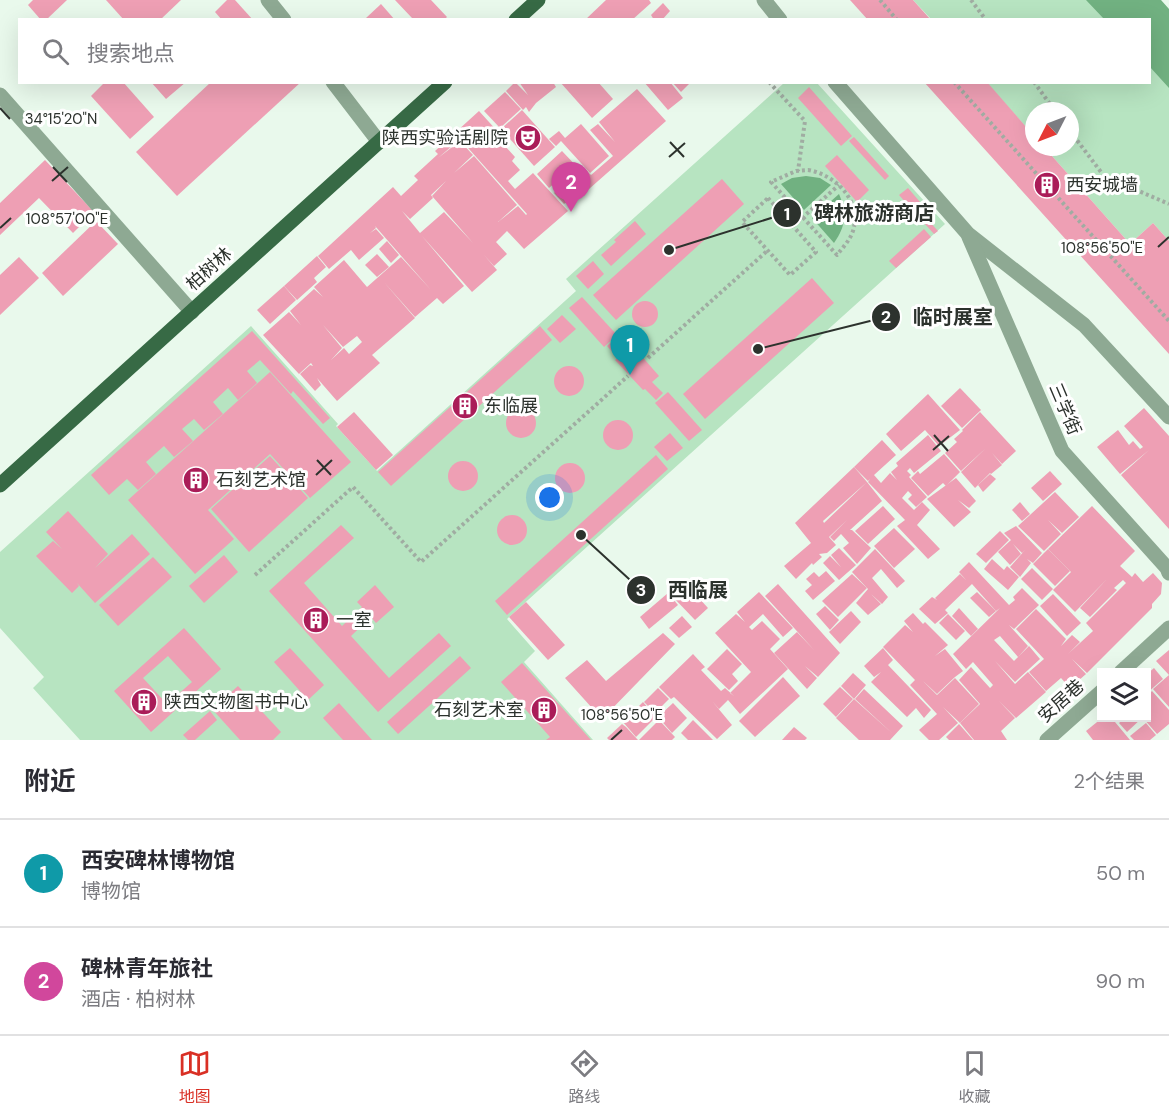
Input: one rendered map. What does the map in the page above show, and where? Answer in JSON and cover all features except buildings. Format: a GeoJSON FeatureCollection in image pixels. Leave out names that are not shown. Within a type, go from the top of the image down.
{"type":"FeatureCollection","features":[{"type":"Feature","properties":{"kind":"main road"},"geometry":{"type":"LineString","coordinates":[[518,18],[538,0]]}},
{"type":"Feature","properties":{"kind":"main road","name":"柏树林"},"geometry":{"type":"LineString","coordinates":[[0,485],[443,84]]}},
{"type":"Feature","properties":{"kind":"street"},"geometry":{"type":"LineString","coordinates":[[268,0],[282,18]]}},
{"type":"Feature","properties":{"kind":"street"},"geometry":{"type":"LineString","coordinates":[[764,0],[778,18]]}},
{"type":"Feature","properties":{"kind":"street"},"geometry":{"type":"LineString","coordinates":[[335,84],[379,142]]}},
{"type":"Feature","properties":{"kind":"street"},"geometry":{"type":"LineString","coordinates":[[837,84],[968,234],[1084,325],[1169,417]]}},
{"type":"Feature","properties":{"kind":"street"},"geometry":{"type":"LineString","coordinates":[[0,96],[192,312]]}},
{"type":"Feature","properties":{"kind":"street","name":"三学街"},"geometry":{"type":"LineString","coordinates":[[968,234],[1062,451],[1169,573]]}},
{"type":"Feature","properties":{"kind":"street"},"geometry":{"type":"LineString","coordinates":[[1125,668],[1169,628]]}},
{"type":"Feature","properties":{"kind":"street","name":"安居巷"},"geometry":{"type":"LineString","coordinates":[[1047,740],[1097,695]]}},
{"type":"Feature","properties":{"kind":"path"},"geometry":{"type":"LineString","coordinates":[[880,0],[895,18]]}},
{"type":"Feature","properties":{"kind":"path"},"geometry":{"type":"LineString","coordinates":[[971,0],[984,18]]}},
{"type":"Feature","properties":{"kind":"path"},"geometry":{"type":"LineString","coordinates":[[772,84],[805,122],[798,171]]}},
{"type":"Feature","properties":{"kind":"path"},"geometry":{"type":"LineString","coordinates":[[956,84],[1169,321]]}},
{"type":"Feature","properties":{"kind":"path"},"geometry":{"type":"LineString","coordinates":[[1035,84],[1048,102]]}},
{"type":"Feature","properties":{"kind":"path"},"geometry":{"type":"LineString","coordinates":[[1079,143],[1104,176],[1169,204]]}},
{"type":"Feature","properties":{"kind":"path"},"geometry":{"type":"LineString","coordinates":[[798,171],[821,172],[839,185],[853,206],[855,217],[851,236],[837,255],[771,182],[798,171]]}},
{"type":"Feature","properties":{"kind":"path"},"geometry":{"type":"LineString","coordinates":[[793,226],[839,185]]}},
{"type":"Feature","properties":{"kind":"path"},"geometry":{"type":"LineString","coordinates":[[768,198],[793,226],[816,252],[790,275],[742,222],[768,198]]}},
{"type":"Feature","properties":{"kind":"path"},"geometry":{"type":"LineString","coordinates":[[648,358],[768,250]]}},
{"type":"Feature","properties":{"kind":"path"},"geometry":{"type":"LineString","coordinates":[[255,575],[353,487],[422,562],[628,376]]}},
{"type":"Feature","properties":{"kind":"shaded area"},"geometry":{"type":"Polygon","coordinates":[[[913,0],[1088,0],[1105,18],[930,18],[913,0]]]}},
{"type":"Feature","properties":{"kind":"shaded area"},"geometry":{"type":"Polygon","coordinates":[[[1086,0],[1161,0],[1169,9],[1169,88],[1151,68],[1151,18],[1103,18],[1086,0]]]}},
{"type":"Feature","properties":{"kind":"shaded area"},"geometry":{"type":"Polygon","coordinates":[[[1151,65],[1169,84],[1169,241],[1153,223],[1130,244],[1052,156],[1079,156],[1079,102],[1025,102],[1025,126],[988,84],[1151,84],[1151,65]]]}},
{"type":"Feature","properties":{"kind":"shaded area"},"geometry":{"type":"Polygon","coordinates":[[[783,84],[818,84],[945,224],[507,619],[535,651],[524,662],[593,740],[80,740],[33,688],[44,677],[0,628],[0,552],[251,326],[377,471],[576,291],[566,279],[783,84]]]}},
{"type":"Feature","properties":{"kind":"shaded area"},"geometry":{"type":"Polygon","coordinates":[[[806,176],[820,178],[831,185],[804,210],[781,184],[792,178],[806,176]]]}},
{"type":"Feature","properties":{"kind":"shaded area"},"geometry":{"type":"Polygon","coordinates":[[[839,194],[844,219],[841,231],[834,243],[812,218],[839,194]]]}},
{"type":"Feature","properties":{"kind":"place","name":"陕西实验话剧院"},"geometry":{"type":"Point","coordinates":[528,138]}},
{"type":"Feature","properties":{"kind":"place","name":"西安城墙"},"geometry":{"type":"Point","coordinates":[1047,185]}},
{"type":"Feature","properties":{"kind":"place","name":"碑林青年旅社"},"geometry":{"type":"Point","coordinates":[571,212]}},
{"type":"Feature","properties":{"kind":"place","name":"碑林旅游商店"},"geometry":{"type":"Point","coordinates":[669,250]}},
{"type":"Feature","properties":{"kind":"place","name":"临时展室"},"geometry":{"type":"Point","coordinates":[758,349]}},
{"type":"Feature","properties":{"kind":"place","name":"西安碑林博物馆"},"geometry":{"type":"Point","coordinates":[630,375]}},
{"type":"Feature","properties":{"kind":"place","name":"东临展"},"geometry":{"type":"Point","coordinates":[465,406]}},
{"type":"Feature","properties":{"kind":"place","name":"石刻艺术馆"},"geometry":{"type":"Point","coordinates":[196,480]}},
{"type":"Feature","properties":{"kind":"place","name":"西临展"},"geometry":{"type":"Point","coordinates":[581,535]}},
{"type":"Feature","properties":{"kind":"place","name":"一室"},"geometry":{"type":"Point","coordinates":[316,620]}},
{"type":"Feature","properties":{"kind":"place","name":"陕西文物图书中心"},"geometry":{"type":"Point","coordinates":[144,702]}},
{"type":"Feature","properties":{"kind":"place","name":"石刻艺术室"},"geometry":{"type":"Point","coordinates":[544,710]}}]}
